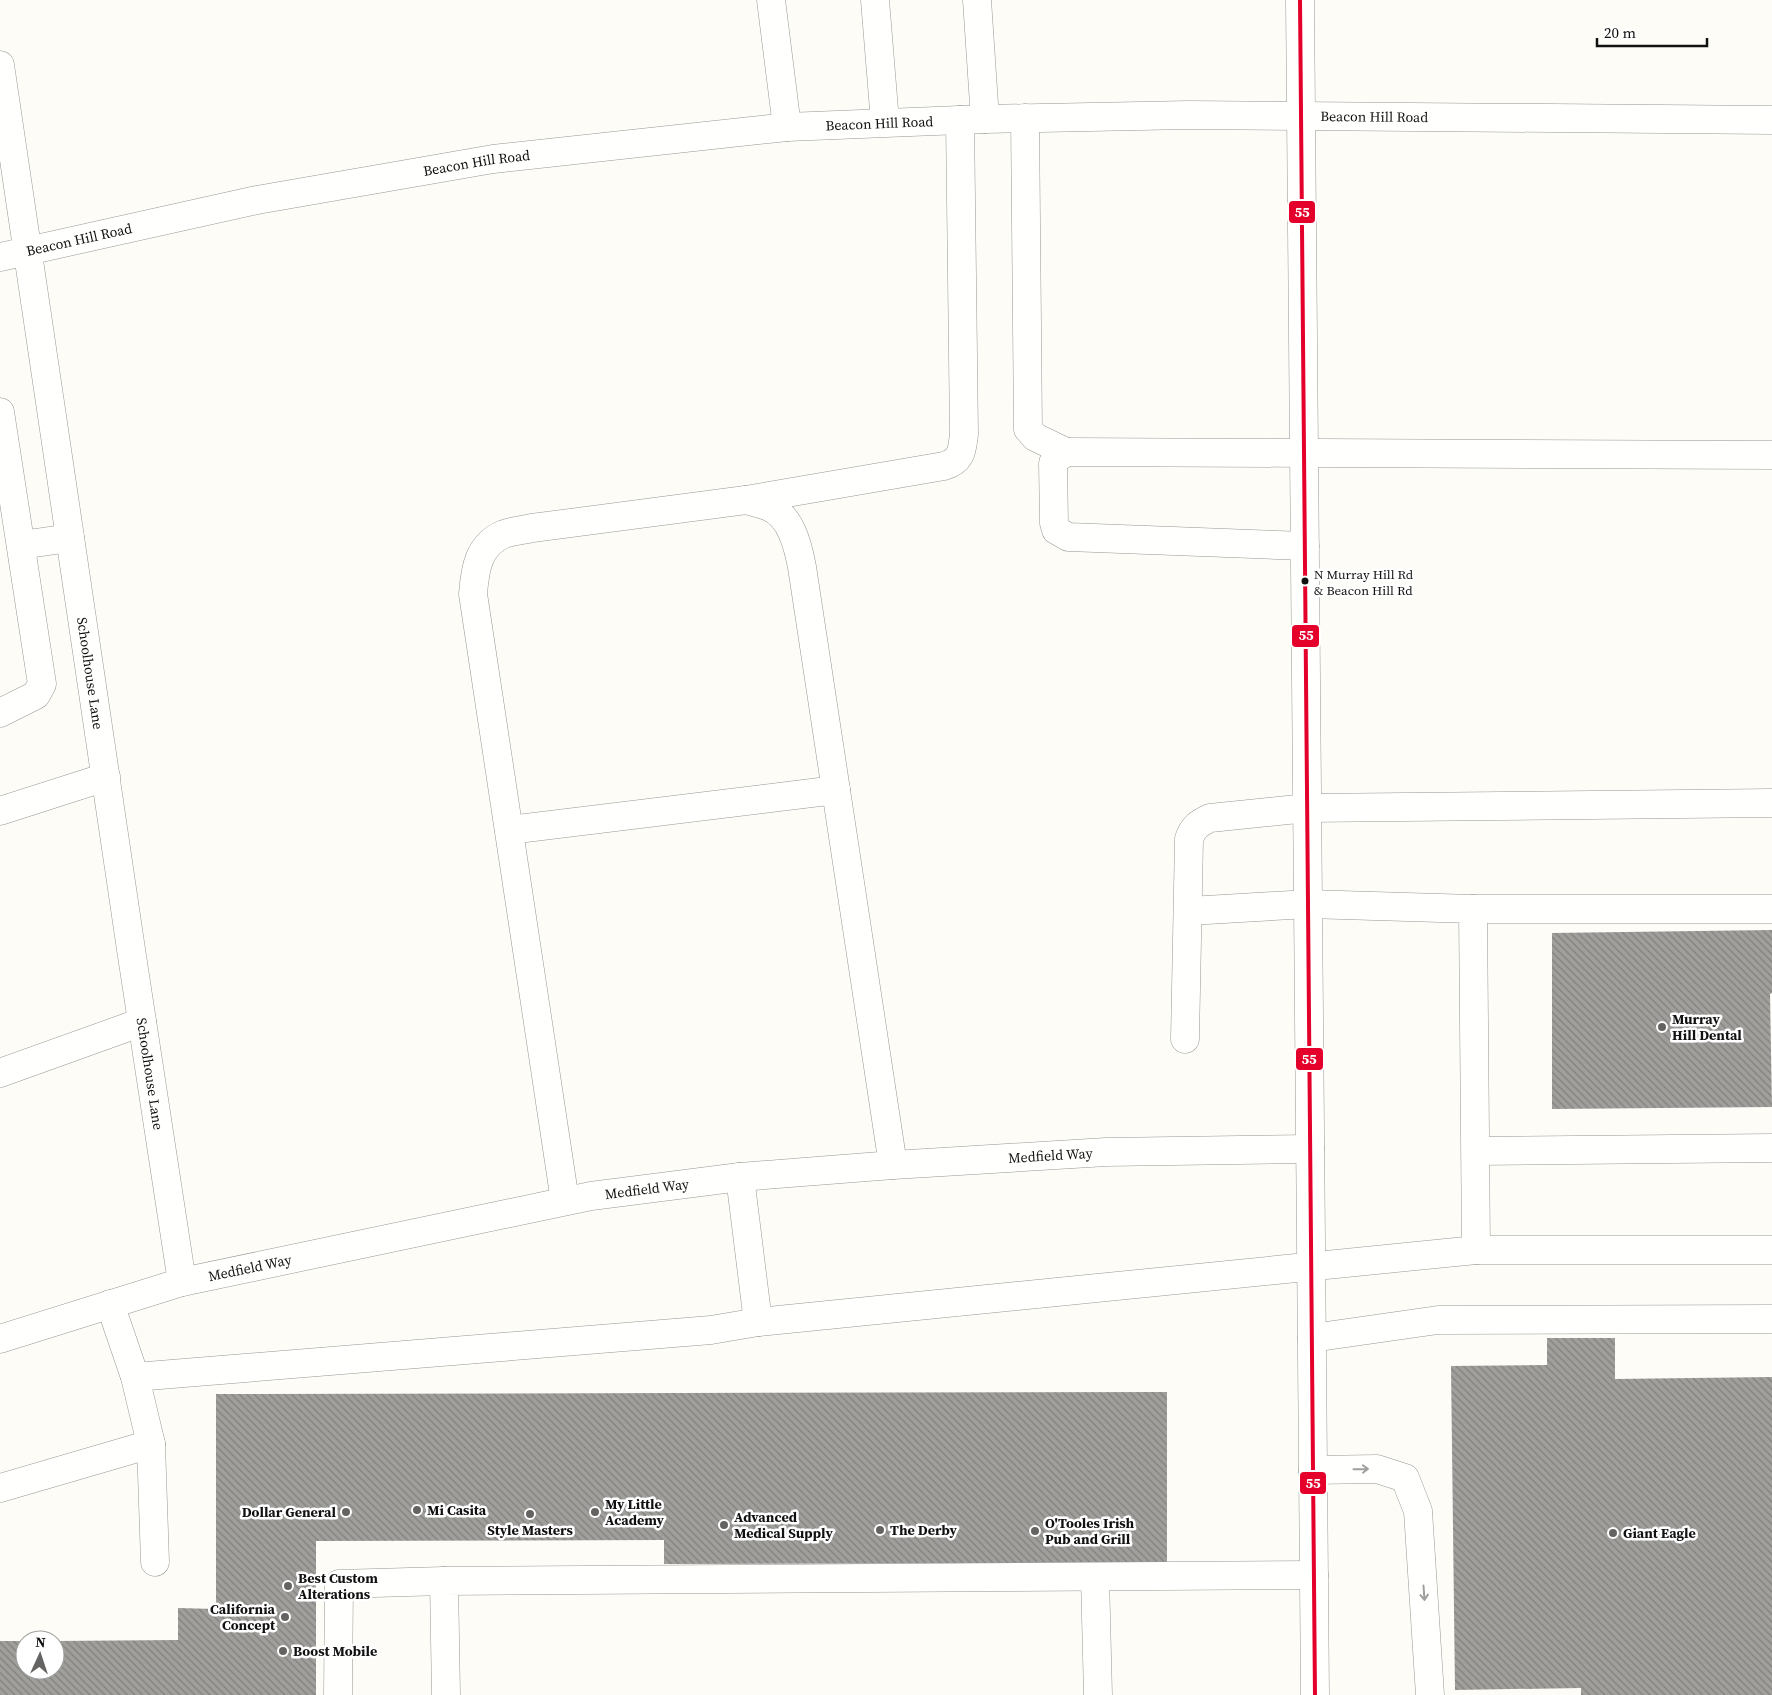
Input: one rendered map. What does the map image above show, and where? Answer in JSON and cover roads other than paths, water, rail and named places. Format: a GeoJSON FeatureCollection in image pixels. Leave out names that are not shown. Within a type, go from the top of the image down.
{"type":"FeatureCollection","features":[{"type":"Feature","properties":{"kind":"street"},"geometry":{"type":"LineString","coordinates":[[771,0],[787,127]]}},
{"type":"Feature","properties":{"kind":"street"},"geometry":{"type":"LineString","coordinates":[[875,0],[886,122]]}},
{"type":"Feature","properties":{"kind":"street"},"geometry":{"type":"LineString","coordinates":[[565,1202],[473,594],[474,571],[485,548],[504,534],[532,528],[746,500],[944,466],[952,464],[959,457],[964,434],[972,120],[978,0]]}},
{"type":"Feature","properties":{"kind":"street"},"geometry":{"type":"LineString","coordinates":[[1300,0],[1315,1695]]}},
{"type":"Feature","properties":{"kind":"street","name":"Schoolhouse Lane"},"geometry":{"type":"LineString","coordinates":[[0,65],[26,250],[182,1282]]}},
{"type":"Feature","properties":{"kind":"street","name":"Beacon Hill Road"},"geometry":{"type":"LineString","coordinates":[[0,257],[257,200],[493,159],[787,127],[886,122],[1189,115],[1772,120]]}},
{"type":"Feature","properties":{"kind":"street"},"geometry":{"type":"LineString","coordinates":[[1025,118],[1028,429],[1035,437],[1066,452],[1772,455]]}},
{"type":"Feature","properties":{"kind":"street"},"geometry":{"type":"LineString","coordinates":[[0,412],[42,684],[36,695],[0,713]]}},
{"type":"Feature","properties":{"kind":"street"},"geometry":{"type":"LineString","coordinates":[[1066,452],[1056,459],[1052,468],[1054,523],[1056,530],[1068,537],[1305,546]]}},
{"type":"Feature","properties":{"kind":"street"},"geometry":{"type":"LineString","coordinates":[[746,500],[770,507],[785,521],[797,541],[893,1165]]}},
{"type":"Feature","properties":{"kind":"street"},"geometry":{"type":"LineString","coordinates":[[21,545],[70,538]]}},
{"type":"Feature","properties":{"kind":"street"},"geometry":{"type":"LineString","coordinates":[[0,811],[106,777]]}},
{"type":"Feature","properties":{"kind":"street"},"geometry":{"type":"LineString","coordinates":[[509,830],[836,790]]}},
{"type":"Feature","properties":{"kind":"street"},"geometry":{"type":"LineString","coordinates":[[1185,1039],[1189,839],[1192,829],[1200,822],[1210,818],[1307,808],[1772,803]]}},
{"type":"Feature","properties":{"kind":"street"},"geometry":{"type":"LineString","coordinates":[[1189,911],[1308,904],[1473,909],[1772,909]]}},
{"type":"Feature","properties":{"kind":"street"},"geometry":{"type":"LineString","coordinates":[[1473,909],[1476,1250]]}},
{"type":"Feature","properties":{"kind":"street"},"geometry":{"type":"LineString","coordinates":[[0,1073],[142,1022]]}},
{"type":"Feature","properties":{"kind":"street"},"geometry":{"type":"LineString","coordinates":[[1476,1151],[1772,1148]]}},
{"type":"Feature","properties":{"kind":"street","name":"Medfield Way"},"geometry":{"type":"LineString","coordinates":[[0,1339],[182,1282],[591,1196],[740,1177],[893,1165],[1106,1152],[1310,1149]]}},
{"type":"Feature","properties":{"kind":"street"},"geometry":{"type":"LineString","coordinates":[[740,1177],[758,1322]]}},
{"type":"Feature","properties":{"kind":"street"},"geometry":{"type":"LineString","coordinates":[[135,1377],[710,1330],[758,1322],[1476,1250],[1772,1250]]}},
{"type":"Feature","properties":{"kind":"street"},"geometry":{"type":"LineString","coordinates":[[110,1304],[135,1377],[151,1444],[155,1562]]}},
{"type":"Feature","properties":{"kind":"street"},"geometry":{"type":"LineString","coordinates":[[1312,1338],[1438,1320],[1772,1319]]}},
{"type":"Feature","properties":{"kind":"street"},"geometry":{"type":"LineString","coordinates":[[0,1488],[151,1444]]}},
{"type":"Feature","properties":{"kind":"street"},"geometry":{"type":"LineString","coordinates":[[1313,1470],[1377,1469],[1405,1478],[1418,1510],[1430,1695]]}},
{"type":"Feature","properties":{"kind":"street"},"geometry":{"type":"LineString","coordinates":[[338,1695],[339,1584],[444,1581],[1314,1575]]}},
{"type":"Feature","properties":{"kind":"street"},"geometry":{"type":"LineString","coordinates":[[1095,1577],[1098,1695]]}},
{"type":"Feature","properties":{"kind":"street"},"geometry":{"type":"LineString","coordinates":[[444,1581],[446,1695]]}},
{"type":"Feature","properties":{"kind":"place","name":"N Murray Hill Rd & Beacon Hill Rd"},"geometry":{"type":"Point","coordinates":[1305,581]}},
{"type":"Feature","properties":{"kind":"place","name":"Murray Hill Dental"},"geometry":{"type":"Point","coordinates":[1662,1027]}},
{"type":"Feature","properties":{"kind":"place","name":"Mi Casita"},"geometry":{"type":"Point","coordinates":[417,1510]}},
{"type":"Feature","properties":{"kind":"place","name":"Dollar General"},"geometry":{"type":"Point","coordinates":[346,1512]}},
{"type":"Feature","properties":{"kind":"place","name":"My Little Academy"},"geometry":{"type":"Point","coordinates":[595,1512]}},
{"type":"Feature","properties":{"kind":"place","name":"Style Masters"},"geometry":{"type":"Point","coordinates":[530,1514]}},
{"type":"Feature","properties":{"kind":"place","name":"Advanced Medical Supply"},"geometry":{"type":"Point","coordinates":[724,1525]}},
{"type":"Feature","properties":{"kind":"place","name":"The Derby"},"geometry":{"type":"Point","coordinates":[880,1530]}},
{"type":"Feature","properties":{"kind":"place","name":"O'Tooles Irish Pub and Grill"},"geometry":{"type":"Point","coordinates":[1035,1531]}},
{"type":"Feature","properties":{"kind":"place","name":"Giant Eagle"},"geometry":{"type":"Point","coordinates":[1613,1533]}},
{"type":"Feature","properties":{"kind":"place","name":"Best Custom Alterations"},"geometry":{"type":"Point","coordinates":[288,1586]}},
{"type":"Feature","properties":{"kind":"place","name":"California Concept"},"geometry":{"type":"Point","coordinates":[285,1617]}},
{"type":"Feature","properties":{"kind":"place","name":"Boost Mobile"},"geometry":{"type":"Point","coordinates":[283,1651]}}]}
